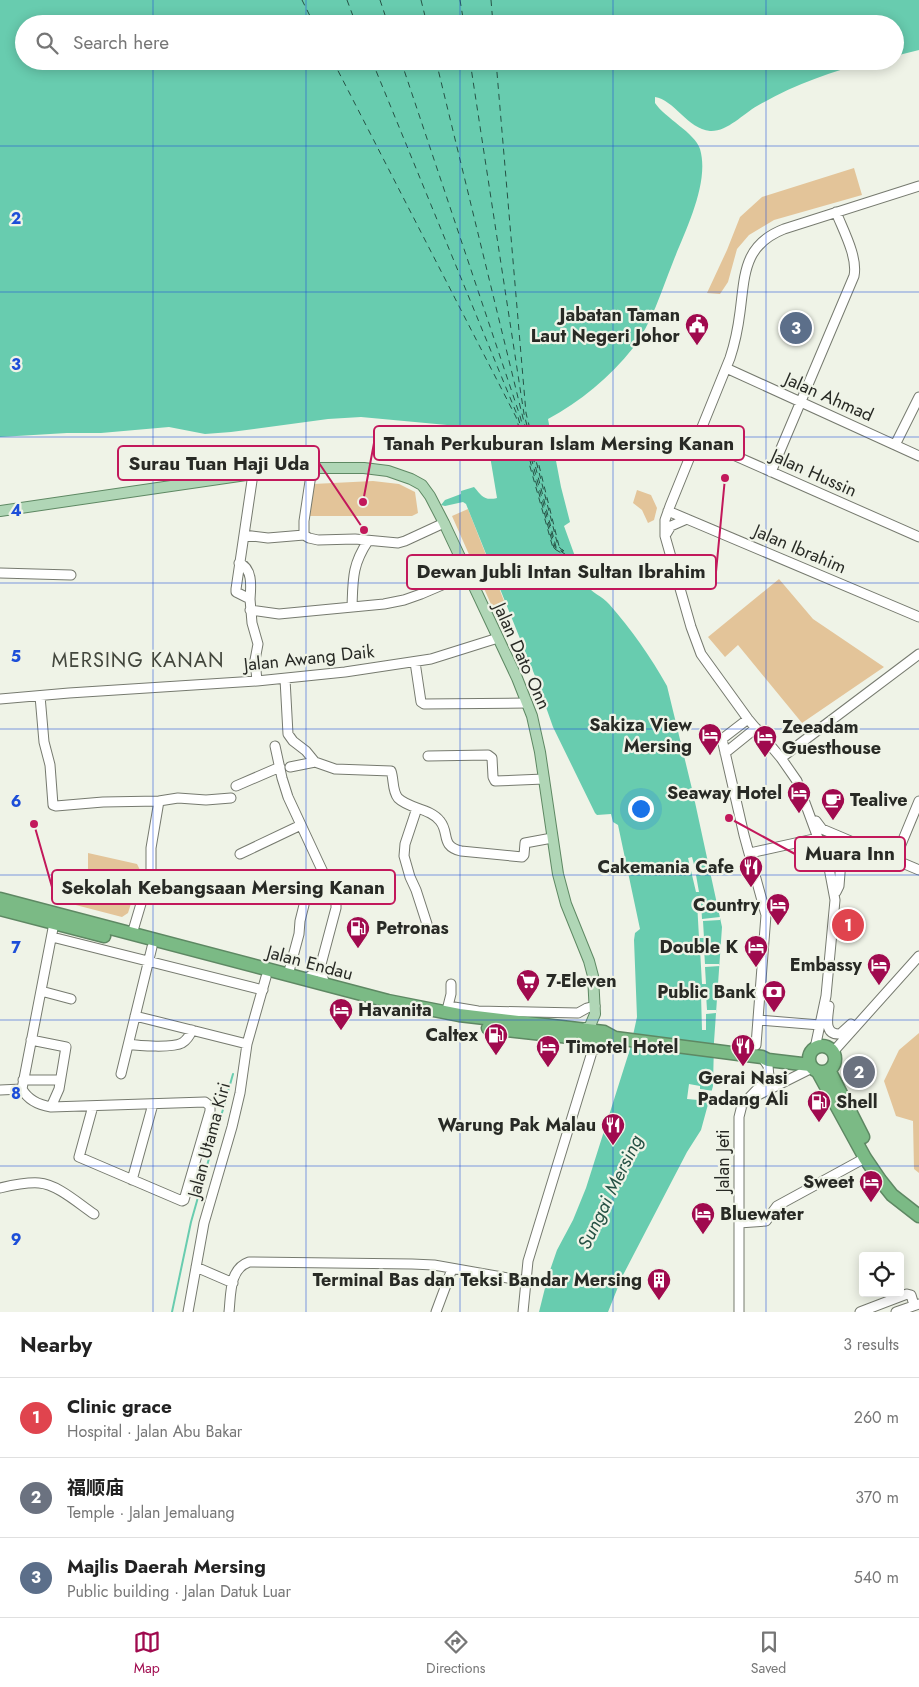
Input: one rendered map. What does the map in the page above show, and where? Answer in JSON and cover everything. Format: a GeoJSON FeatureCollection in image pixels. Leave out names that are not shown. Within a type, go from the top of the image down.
{"type":"FeatureCollection","features":[{"type":"Feature","properties":{"kind":"highway","name":"Jalan Endau"},"geometry":{"type":"LineString","coordinates":[[0,899],[55,919],[266,977],[388,1001],[447,1009],[584,1034]]}},
{"type":"Feature","properties":{"kind":"highway","name":"Jalan Endau"},"geometry":{"type":"LineString","coordinates":[[0,909],[132,934],[304,979],[387,1008],[458,1023],[608,1037],[762,1057],[817,1069]]}},
{"type":"Feature","properties":{"kind":"highway"},"geometry":{"type":"LineString","coordinates":[[817,1069],[834,1063],[832,1052],[824,1046],[814,1050],[809,1060],[817,1069],[869,1150],[899,1192],[919,1208]]}},
{"type":"Feature","properties":{"kind":"highway","name":"Jalan Endau"},"geometry":{"type":"LineString","coordinates":[[762,1057],[769,1055],[794,1057],[814,1050]]}},
{"type":"Feature","properties":{"kind":"highway"},"geometry":{"type":"LineString","coordinates":[[817,1069],[865,1158],[892,1195],[919,1216]]}},
{"type":"Feature","properties":{"kind":"main road","name":"Jalan Dato Onn"},"geometry":{"type":"LineString","coordinates":[[0,511],[253,474],[312,468],[388,472],[411,479],[426,489],[498,638],[527,703],[535,727],[558,874],[566,904],[591,968],[595,1010],[608,1037]]}},
{"type":"Feature","properties":{"kind":"main road"},"geometry":{"type":"LineString","coordinates":[[584,1034],[590,1026],[595,1010]]}},
{"type":"Feature","properties":{"kind":"street"},"geometry":{"type":"LineString","coordinates":[[919,186],[773,233],[754,249],[747,266],[737,333],[726,368],[668,511],[665,520],[664,536],[691,627],[702,654],[748,719],[801,784],[820,828],[919,870]]}},
{"type":"Feature","properties":{"kind":"street"},"geometry":{"type":"LineString","coordinates":[[771,472],[855,271],[853,257],[836,212]]}},
{"type":"Feature","properties":{"kind":"street","name":"Jalan Ahmad"},"geometry":{"type":"LineString","coordinates":[[726,368],[919,456]]}},
{"type":"Feature","properties":{"kind":"street"},"geometry":{"type":"LineString","coordinates":[[895,445],[919,397]]}},
{"type":"Feature","properties":{"kind":"street","name":"Jalan Hussin"},"geometry":{"type":"LineString","coordinates":[[697,439],[919,538]]}},
{"type":"Feature","properties":{"kind":"street"},"geometry":{"type":"LineString","coordinates":[[304,535],[304,521],[312,468]]}},
{"type":"Feature","properties":{"kind":"street"},"geometry":{"type":"LineString","coordinates":[[250,599],[236,592],[253,474]]}},
{"type":"Feature","properties":{"kind":"street","name":"Jalan Ibrahim"},"geometry":{"type":"LineString","coordinates":[[668,511],[919,617]]}},
{"type":"Feature","properties":{"kind":"street"},"geometry":{"type":"LineString","coordinates":[[664,536],[671,526],[687,519]]}},
{"type":"Feature","properties":{"kind":"street"},"geometry":{"type":"LineString","coordinates":[[244,535],[268,538],[304,535],[318,540],[355,539],[402,542],[444,523]]}},
{"type":"Feature","properties":{"kind":"street"},"geometry":{"type":"LineString","coordinates":[[352,607],[355,566],[368,541]]}},
{"type":"Feature","properties":{"kind":"street"},"geometry":{"type":"LineString","coordinates":[[239,562],[244,564],[251,581],[250,610],[258,644],[255,660],[257,681]]}},
{"type":"Feature","properties":{"kind":"street"},"geometry":{"type":"LineString","coordinates":[[0,573],[71,575]]}},
{"type":"Feature","properties":{"kind":"street"},"geometry":{"type":"LineString","coordinates":[[250,610],[279,614],[404,600],[468,574]]}},
{"type":"Feature","properties":{"kind":"street","name":"Jalan Awang Daik"},"geometry":{"type":"LineString","coordinates":[[0,700],[285,679],[415,662],[498,638]]}},
{"type":"Feature","properties":{"kind":"street"},"geometry":{"type":"LineString","coordinates":[[781,758],[919,654]]}},
{"type":"Feature","properties":{"kind":"street"},"geometry":{"type":"LineString","coordinates":[[415,662],[421,702],[424,704],[527,703]]}},
{"type":"Feature","properties":{"kind":"street"},"geometry":{"type":"LineString","coordinates":[[285,679],[288,734],[293,741],[306,751],[315,762],[335,769],[391,771],[396,795],[401,800],[440,820],[449,846],[461,851],[522,857],[525,843],[552,838]]}},
{"type":"Feature","properties":{"kind":"street"},"geometry":{"type":"LineString","coordinates":[[40,696],[44,742],[50,765],[53,805],[159,801],[178,798],[206,800],[232,798]]}},
{"type":"Feature","properties":{"kind":"street"},"geometry":{"type":"LineString","coordinates":[[748,719],[722,739],[766,915],[756,1044]]}},
{"type":"Feature","properties":{"kind":"street"},"geometry":{"type":"LineString","coordinates":[[725,753],[756,728]]}},
{"type":"Feature","properties":{"kind":"street"},"geometry":{"type":"LineString","coordinates":[[275,746],[288,797],[336,900],[336,908],[320,968],[315,974],[304,979]]}},
{"type":"Feature","properties":{"kind":"street"},"geometry":{"type":"LineString","coordinates":[[428,756],[488,754],[492,758],[495,781],[544,779]]}},
{"type":"Feature","properties":{"kind":"street"},"geometry":{"type":"LineString","coordinates":[[290,768],[315,762]]}},
{"type":"Feature","properties":{"kind":"street"},"geometry":{"type":"LineString","coordinates":[[236,786],[280,767]]}},
{"type":"Feature","properties":{"kind":"street"},"geometry":{"type":"LineString","coordinates":[[797,781],[829,868],[835,895],[826,996],[814,1050]]}},
{"type":"Feature","properties":{"kind":"street"},"geometry":{"type":"LineString","coordinates":[[132,934],[151,870],[151,848],[159,801]]}},
{"type":"Feature","properties":{"kind":"street"},"geometry":{"type":"LineString","coordinates":[[895,859],[919,802]]}},
{"type":"Feature","properties":{"kind":"street"},"geometry":{"type":"LineString","coordinates":[[417,808],[405,844],[404,856],[427,924]]}},
{"type":"Feature","properties":{"kind":"street"},"geometry":{"type":"LineString","coordinates":[[240,854],[301,825]]}},
{"type":"Feature","properties":{"kind":"street"},"geometry":{"type":"LineString","coordinates":[[750,853],[818,838]]}},
{"type":"Feature","properties":{"kind":"street"},"geometry":{"type":"LineString","coordinates":[[829,868],[830,863],[825,838],[845,838]]}},
{"type":"Feature","properties":{"kind":"street"},"geometry":{"type":"LineString","coordinates":[[835,895],[839,886],[842,848],[850,845],[864,850],[869,848]]}},
{"type":"Feature","properties":{"kind":"street"},"geometry":{"type":"LineString","coordinates":[[288,975],[299,934],[304,905]]}},
{"type":"Feature","properties":{"kind":"street"},"geometry":{"type":"LineString","coordinates":[[55,919],[23,1085],[25,1095],[38,1104],[50,1107],[205,1102],[210,1106],[184,1200],[182,1201],[79,1157],[93,1106]]}},
{"type":"Feature","properties":{"kind":"street"},"geometry":{"type":"LineString","coordinates":[[52,937],[262,990]]}},
{"type":"Feature","properties":{"kind":"street"},"geometry":{"type":"LineString","coordinates":[[121,1074],[152,947]]}},
{"type":"Feature","properties":{"kind":"street"},"geometry":{"type":"LineString","coordinates":[[832,1052],[919,956]]}},
{"type":"Feature","properties":{"kind":"street"},"geometry":{"type":"LineString","coordinates":[[320,968],[327,988]]}},
{"type":"Feature","properties":{"kind":"street","name":"Jalan Utama Kiri"},"geometry":{"type":"LineString","coordinates":[[188,1312],[204,1223],[237,1109],[247,1044],[266,977]]}},
{"type":"Feature","properties":{"kind":"street"},"geometry":{"type":"LineString","coordinates":[[447,1009],[451,994],[451,984]]}},
{"type":"Feature","properties":{"kind":"street"},"geometry":{"type":"LineString","coordinates":[[41,991],[71,999]]}},
{"type":"Feature","properties":{"kind":"street"},"geometry":{"type":"LineString","coordinates":[[826,996],[829,1000],[828,1027],[830,1032],[836,1034],[840,1034],[875,1002],[880,1000]]}},
{"type":"Feature","properties":{"kind":"street"},"geometry":{"type":"LineString","coordinates":[[478,1015],[578,1013],[590,1006],[595,1010]]}},
{"type":"Feature","properties":{"kind":"street"},"geometry":{"type":"LineString","coordinates":[[135,1016],[247,1044]]}},
{"type":"Feature","properties":{"kind":"street"},"geometry":{"type":"LineString","coordinates":[[758,1020],[820,1025]]}},
{"type":"Feature","properties":{"kind":"street"},"geometry":{"type":"LineString","coordinates":[[129,1044],[143,1047],[180,1044],[188,1038],[192,1030]]}},
{"type":"Feature","properties":{"kind":"street"},"geometry":{"type":"LineString","coordinates":[[584,1034],[592,1052]]}},
{"type":"Feature","properties":{"kind":"street"},"geometry":{"type":"LineString","coordinates":[[523,1312],[528,1261],[592,1052],[608,1037]]}},
{"type":"Feature","properties":{"kind":"street"},"geometry":{"type":"LineString","coordinates":[[31,1040],[66,1047],[59,1089],[50,1107]]}},
{"type":"Feature","properties":{"kind":"street"},"geometry":{"type":"LineString","coordinates":[[746,1101],[769,1077],[768,1066],[762,1057]]}},
{"type":"Feature","properties":{"kind":"street"},"geometry":{"type":"LineString","coordinates":[[746,1101],[817,1069]]}},
{"type":"Feature","properties":{"kind":"street"},"geometry":{"type":"LineString","coordinates":[[0,1090],[60,1080]]}},
{"type":"Feature","properties":{"kind":"street","name":"Jalan Jeti"},"geometry":{"type":"LineString","coordinates":[[739,1312],[739,1117],[742,1106],[746,1101]]}},
{"type":"Feature","properties":{"kind":"street"},"geometry":{"type":"LineString","coordinates":[[132,1180],[153,1104]]}},
{"type":"Feature","properties":{"kind":"street"},"geometry":{"type":"LineString","coordinates":[[739,1223],[766,1221],[777,1206],[865,1158]]}},
{"type":"Feature","properties":{"kind":"street"},"geometry":{"type":"LineString","coordinates":[[0,1188],[27,1183],[46,1184],[57,1189],[94,1214]]}},
{"type":"Feature","properties":{"kind":"street"},"geometry":{"type":"LineString","coordinates":[[229,1312],[233,1283],[238,1268],[248,1262],[412,1264],[525,1281]]}},
{"type":"Feature","properties":{"kind":"street"},"geometry":{"type":"LineString","coordinates":[[196,1268],[233,1283]]}},
{"type":"Feature","properties":{"kind":"street"},"geometry":{"type":"LineString","coordinates":[[436,1312],[452,1269]]}},
{"type":"Feature","properties":{"kind":"street"},"geometry":{"type":"LineString","coordinates":[[860,1312],[907,1294],[911,1295],[917,1304],[896,1312]]}},
{"type":"Feature","properties":{"kind":"shaded area"},"geometry":{"type":"Polygon","coordinates":[[[854,168],[862,195],[774,220],[749,235],[737,249],[728,282],[720,294],[707,293],[740,217],[762,197],[854,168]]]}},
{"type":"Feature","properties":{"kind":"shaded area"},"geometry":{"type":"Polygon","coordinates":[[[373,481],[399,484],[415,492],[418,513],[412,516],[309,516],[313,484],[373,481]]]}},
{"type":"Feature","properties":{"kind":"shaded area"},"geometry":{"type":"Polygon","coordinates":[[[637,490],[651,495],[657,508],[654,520],[648,523],[642,510],[633,503],[637,490]]]}},
{"type":"Feature","properties":{"kind":"shaded area"},"geometry":{"type":"Polygon","coordinates":[[[468,509],[506,606],[494,611],[452,516],[468,509]]]}},
{"type":"Feature","properties":{"kind":"shaded area"},"geometry":{"type":"Polygon","coordinates":[[[779,579],[813,619],[884,667],[802,723],[738,645],[725,657],[708,637],[779,579]]]}},
{"type":"Feature","properties":{"kind":"shaded area"},"geometry":{"type":"Polygon","coordinates":[[[88,853],[137,864],[141,872],[128,913],[122,917],[68,903],[71,893],[88,890],[88,853]]]}},
{"type":"Feature","properties":{"kind":"shaded area"},"geometry":{"type":"Polygon","coordinates":[[[919,1033],[919,1173],[914,1169],[913,1121],[896,1116],[884,1081],[899,1050],[919,1033]]]}},
{"type":"Feature","properties":{"kind":"water","name":"Sungai Mersing"},"geometry":{"type":"Polygon","coordinates":[[[0,0],[919,0],[919,50],[904,54],[904,15],[15,15],[15,70],[843,70],[798,85],[757,106],[729,126],[716,131],[702,129],[668,103],[655,97],[655,103],[660,109],[692,137],[700,149],[702,177],[695,207],[656,307],[640,338],[624,359],[604,379],[572,405],[548,419],[570,522],[564,526],[585,584],[606,601],[625,623],[667,686],[693,793],[722,927],[713,1086],[701,1130],[687,1152],[622,1277],[608,1312],[539,1312],[557,1250],[573,1220],[586,1188],[630,1049],[637,1017],[634,940],[635,933],[640,929],[618,825],[613,822],[611,814],[597,815],[595,813],[553,727],[535,676],[466,504],[463,502],[445,506],[441,505],[445,500],[461,494],[461,491],[474,487],[486,498],[497,498],[490,456],[480,434],[447,425],[361,417],[328,419],[205,434],[169,427],[101,433],[0,437],[0,0]]]}},
{"type":"Feature","properties":{"kind":"pier"},"geometry":{"type":"Polygon","coordinates":[[[692,857],[696,872],[709,869],[710,872],[696,875],[699,892],[696,892],[688,858],[692,857]]]}},
{"type":"Feature","properties":{"kind":"pier"},"geometry":{"type":"Polygon","coordinates":[[[697,902],[701,902],[702,919],[720,917],[720,920],[703,921],[704,938],[699,938],[697,902]]]}},
{"type":"Feature","properties":{"kind":"pier"},"geometry":{"type":"Polygon","coordinates":[[[704,948],[705,964],[719,964],[720,966],[705,967],[706,984],[702,984],[700,949],[704,948]]]}},
{"type":"Feature","properties":{"kind":"pier"},"geometry":{"type":"Polygon","coordinates":[[[701,994],[706,994],[707,1010],[716,1010],[716,1013],[706,1014],[706,1030],[702,1030],[701,994]]]}},
{"type":"Feature","properties":{"kind":"pier"},"geometry":{"type":"Polygon","coordinates":[[[689,1084],[700,1086],[700,1089],[714,1091],[714,1094],[699,1093],[698,1100],[687,1099],[689,1084]]]}},
{"type":"Feature","properties":{"kind":"waterway"},"geometry":{"type":"LineString","coordinates":[[172,1312],[191,1222],[233,1074]]}},
{"type":"Feature","properties":{"kind":"ferry route"},"geometry":{"type":"LineString","coordinates":[[302,0],[310,15]]}},
{"type":"Feature","properties":{"kind":"ferry route"},"geometry":{"type":"LineString","coordinates":[[347,0],[353,15]]}},
{"type":"Feature","properties":{"kind":"ferry route"},"geometry":{"type":"LineString","coordinates":[[380,0],[385,15]]}},
{"type":"Feature","properties":{"kind":"ferry route"},"geometry":{"type":"LineString","coordinates":[[421,0],[425,15]]}},
{"type":"Feature","properties":{"kind":"ferry route"},"geometry":{"type":"LineString","coordinates":[[460,0],[462,15]]}},
{"type":"Feature","properties":{"kind":"ferry route"},"geometry":{"type":"LineString","coordinates":[[491,0],[492,15]]}},
{"type":"Feature","properties":{"kind":"ferry route"},"geometry":{"type":"LineString","coordinates":[[338,70],[516,417],[553,548],[578,563]]}},
{"type":"Feature","properties":{"kind":"ferry route"},"geometry":{"type":"LineString","coordinates":[[376,70],[518,417],[554,548],[560,552]]}},
{"type":"Feature","properties":{"kind":"ferry route"},"geometry":{"type":"LineString","coordinates":[[404,70],[520,416],[555,547],[569,557]]}},
{"type":"Feature","properties":{"kind":"ferry route"},"geometry":{"type":"LineString","coordinates":[[438,70],[556,547],[563,552]]}},
{"type":"Feature","properties":{"kind":"ferry route"},"geometry":{"type":"LineString","coordinates":[[471,70],[524,414],[558,546],[573,560]]}},
{"type":"Feature","properties":{"kind":"ferry route"},"geometry":{"type":"LineString","coordinates":[[497,70],[526,413],[559,546],[564,551]]}},
{"type":"Feature","properties":{"kind":"place","name":"Majlis Daerah Mersing"},"geometry":{"type":"Point","coordinates":[796,328]}},
{"type":"Feature","properties":{"kind":"place","name":"Jabatan Taman Laut Negeri Johor"},"geometry":{"type":"Point","coordinates":[697,346]}},
{"type":"Feature","properties":{"kind":"place","name":"Dewan Jubli Intan Sultan Ibrahim"},"geometry":{"type":"Point","coordinates":[725,478]}},
{"type":"Feature","properties":{"kind":"place","name":"Tanah Perkuburan Islam Mersing Kanan"},"geometry":{"type":"Point","coordinates":[363,502]}},
{"type":"Feature","properties":{"kind":"place","name":"Surau Tuan Haji Uda"},"geometry":{"type":"Point","coordinates":[364,530]}},
{"type":"Feature","properties":{"kind":"place","name":"Sakiza View Mersing"},"geometry":{"type":"Point","coordinates":[710,756]}},
{"type":"Feature","properties":{"kind":"place","name":"Zeeadam Guesthouse"},"geometry":{"type":"Point","coordinates":[765,758]}},
{"type":"Feature","properties":{"kind":"place","name":"Seaway Hotel"},"geometry":{"type":"Point","coordinates":[799,814]}},
{"type":"Feature","properties":{"kind":"place","name":"Muara Inn"},"geometry":{"type":"Point","coordinates":[729,818]}},
{"type":"Feature","properties":{"kind":"place","name":"Tealive"},"geometry":{"type":"Point","coordinates":[833,821]}},
{"type":"Feature","properties":{"kind":"place","name":"Sekolah Kebangsaan Mersing Kanan"},"geometry":{"type":"Point","coordinates":[34,824]}},
{"type":"Feature","properties":{"kind":"place","name":"Cakemania Cafe"},"geometry":{"type":"Point","coordinates":[751,888]}},
{"type":"Feature","properties":{"kind":"place","name":"Clinic grace"},"geometry":{"type":"Point","coordinates":[848,925]}},
{"type":"Feature","properties":{"kind":"place","name":"Country"},"geometry":{"type":"Point","coordinates":[778,926]}},
{"type":"Feature","properties":{"kind":"place","name":"Petronas"},"geometry":{"type":"Point","coordinates":[358,949]}},
{"type":"Feature","properties":{"kind":"place","name":"Double K"},"geometry":{"type":"Point","coordinates":[756,968]}},
{"type":"Feature","properties":{"kind":"place","name":"Embassy"},"geometry":{"type":"Point","coordinates":[879,986]}},
{"type":"Feature","properties":{"kind":"place","name":"7-Eleven"},"geometry":{"type":"Point","coordinates":[528,1002]}},
{"type":"Feature","properties":{"kind":"place","name":"Public Bank"},"geometry":{"type":"Point","coordinates":[774,1013]}},
{"type":"Feature","properties":{"kind":"place","name":"Havanita"},"geometry":{"type":"Point","coordinates":[341,1031]}},
{"type":"Feature","properties":{"kind":"place","name":"Caltex"},"geometry":{"type":"Point","coordinates":[496,1056]}},
{"type":"Feature","properties":{"kind":"place","name":"Gerai Nasi Padang Ali"},"geometry":{"type":"Point","coordinates":[743,1067]}},
{"type":"Feature","properties":{"kind":"place","name":"Timotel Hotel"},"geometry":{"type":"Point","coordinates":[548,1068]}},
{"type":"Feature","properties":{"kind":"place","name":"福顺庙"},"geometry":{"type":"Point","coordinates":[859,1072]}},
{"type":"Feature","properties":{"kind":"place","name":"Shell"},"geometry":{"type":"Point","coordinates":[819,1123]}},
{"type":"Feature","properties":{"kind":"place","name":"Warung Pak Malau"},"geometry":{"type":"Point","coordinates":[613,1146]}},
{"type":"Feature","properties":{"kind":"place","name":"Sweet"},"geometry":{"type":"Point","coordinates":[871,1203]}},
{"type":"Feature","properties":{"kind":"place","name":"Bluewater"},"geometry":{"type":"Point","coordinates":[703,1235]}},
{"type":"Feature","properties":{"kind":"place","name":"Terminal Bas dan Teksi Bandar Mersing"},"geometry":{"type":"Point","coordinates":[659,1301]}},
{"type":"Feature","properties":{"kind":"district","name":"MERSING KANAN"},"geometry":{"type":"Point","coordinates":[138,660]}}]}
